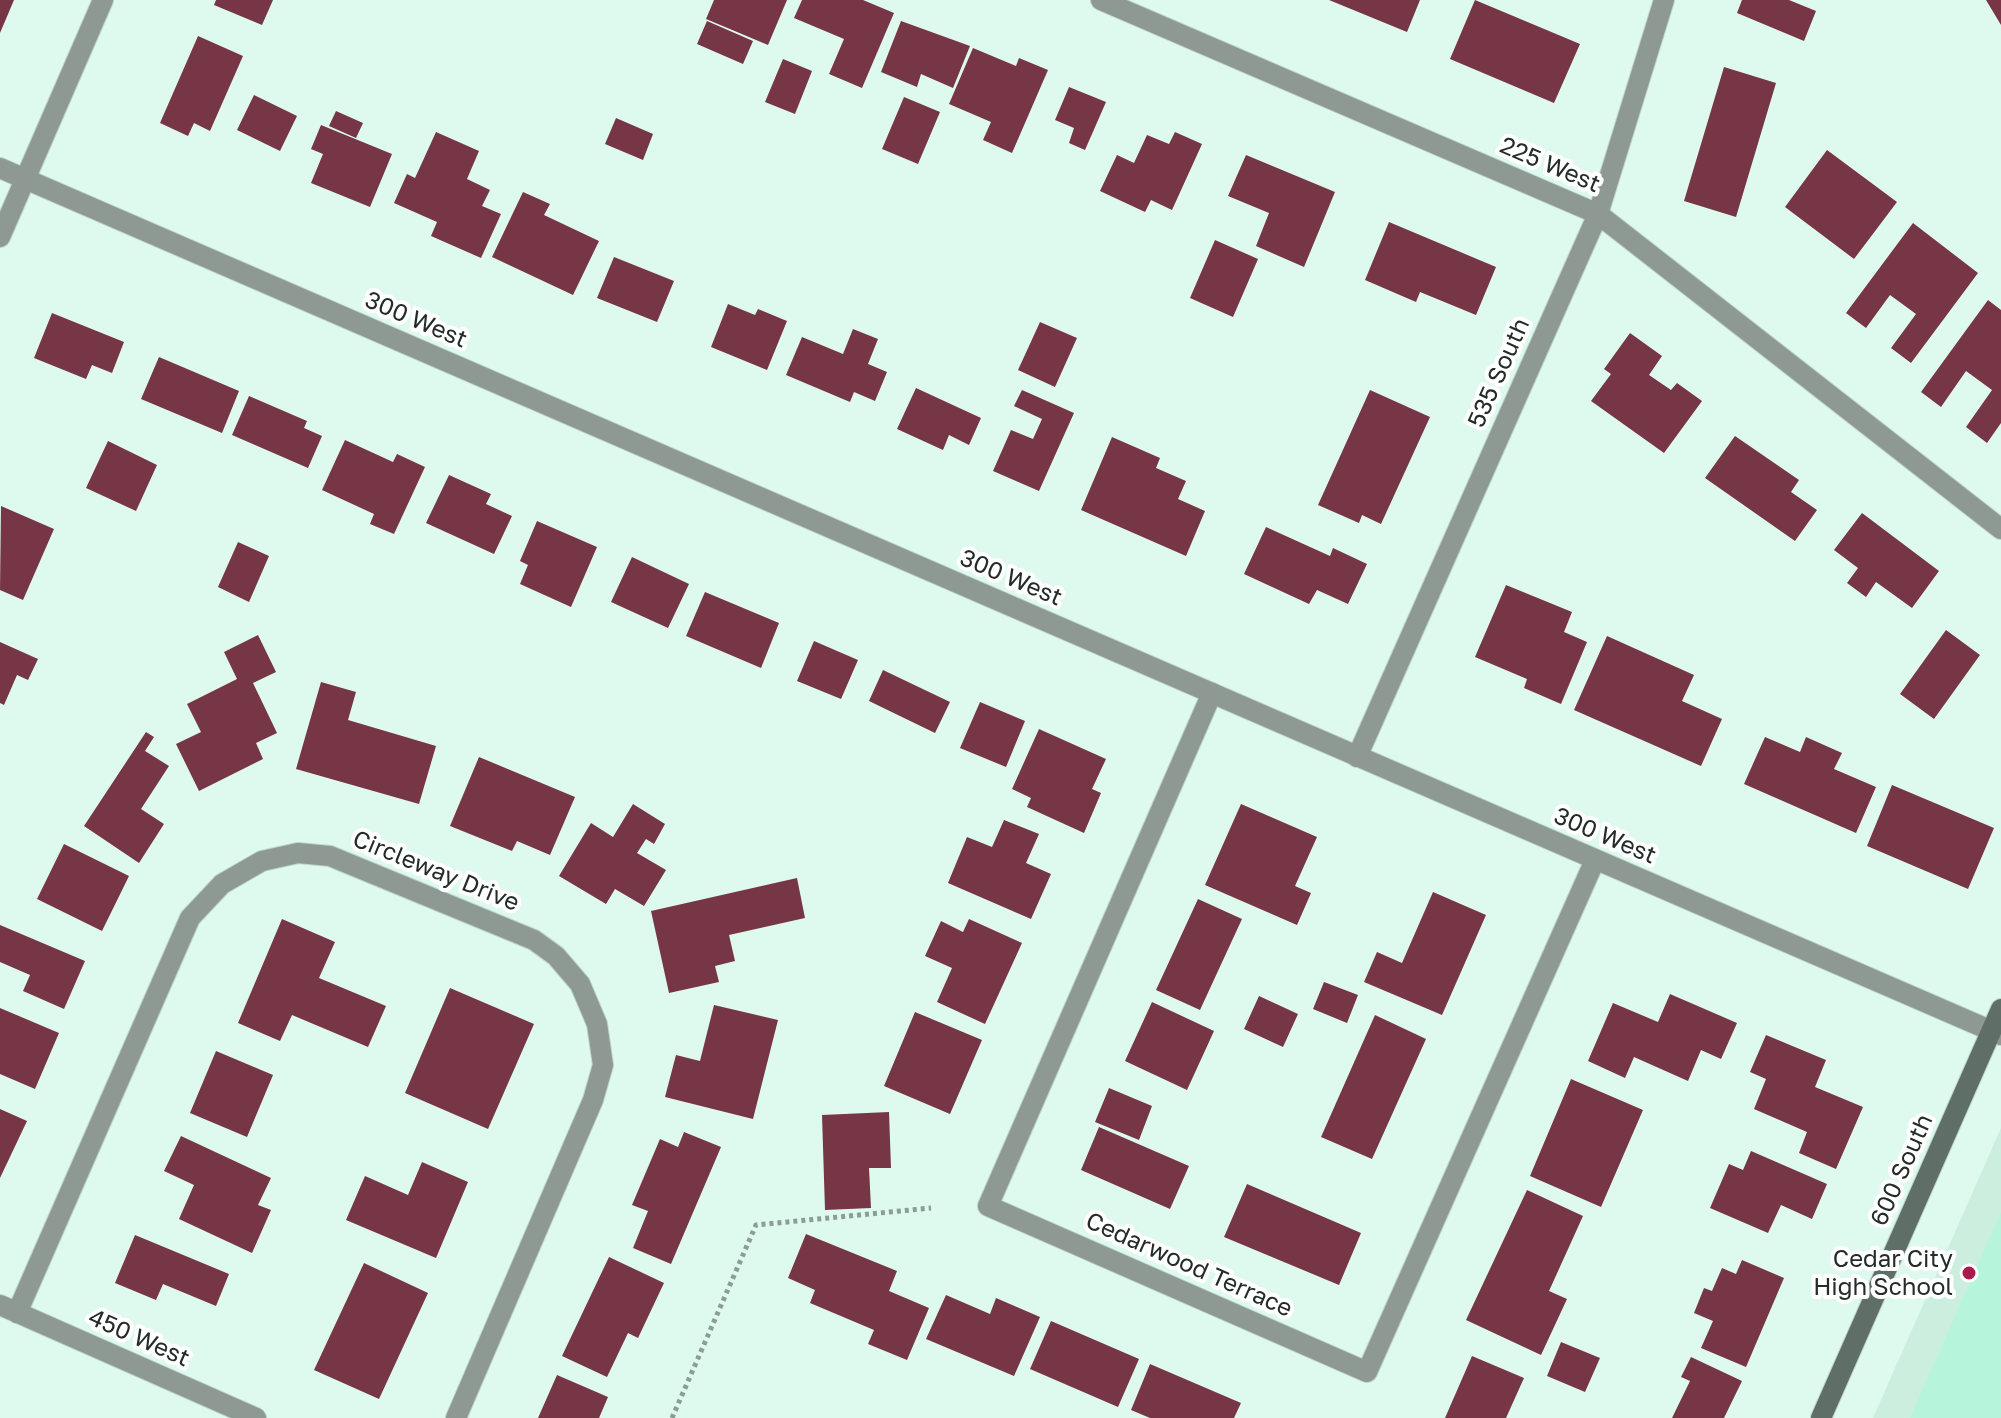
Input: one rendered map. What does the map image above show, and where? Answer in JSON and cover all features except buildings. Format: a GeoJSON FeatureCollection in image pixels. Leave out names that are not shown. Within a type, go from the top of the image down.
{"type":"FeatureCollection","features":[{"type":"Feature","properties":{"kind":"main road","name":"600 South"},"geometry":{"type":"LineString","coordinates":[[1821,1418],[1996,1033],[2001,1009]]}},
{"type":"Feature","properties":{"kind":"street"},"geometry":{"type":"LineString","coordinates":[[0,237],[103,0]]}},
{"type":"Feature","properties":{"kind":"street","name":"225 West"},"geometry":{"type":"LineString","coordinates":[[1101,0],[1598,214],[2001,529]]}},
{"type":"Feature","properties":{"kind":"street","name":"535 South"},"geometry":{"type":"LineString","coordinates":[[1357,757],[1598,214],[1664,0]]}},
{"type":"Feature","properties":{"kind":"street","name":"300 West"},"geometry":{"type":"LineString","coordinates":[[0,168],[1996,1033]]}},
{"type":"Feature","properties":{"kind":"street","name":"Cedarwood Terrace"},"geometry":{"type":"LineString","coordinates":[[1212,693],[988,1206],[1367,1372],[1595,860]]}},
{"type":"Feature","properties":{"kind":"street","name":"Circleway Drive"},"geometry":{"type":"LineString","coordinates":[[9,1309],[190,918],[222,884],[262,861],[298,853],[330,856],[534,940],[556,956],[580,984],[597,1024],[603,1065],[593,1100],[456,1418]]}},
{"type":"Feature","properties":{"kind":"street","name":"450 West"},"geometry":{"type":"LineString","coordinates":[[9,1309],[256,1418]]}},
{"type":"Feature","properties":{"kind":"path"},"geometry":{"type":"LineString","coordinates":[[672,1418],[756,1225],[931,1208]]}},
{"type":"Feature","properties":{"kind":"shaded area","name":"Cedar City High School"},"geometry":{"type":"Polygon","coordinates":[[[2001,1128],[2001,1418],[1873,1418],[2001,1128]]]}},
{"type":"Feature","properties":{"kind":"green space"},"geometry":{"type":"Polygon","coordinates":[[[2001,1212],[2001,1418],[1910,1418],[2001,1212]]]}},
{"type":"Feature","properties":{"kind":"place","name":"Cedar City High School"},"geometry":{"type":"Point","coordinates":[1969,1273]}}]}
